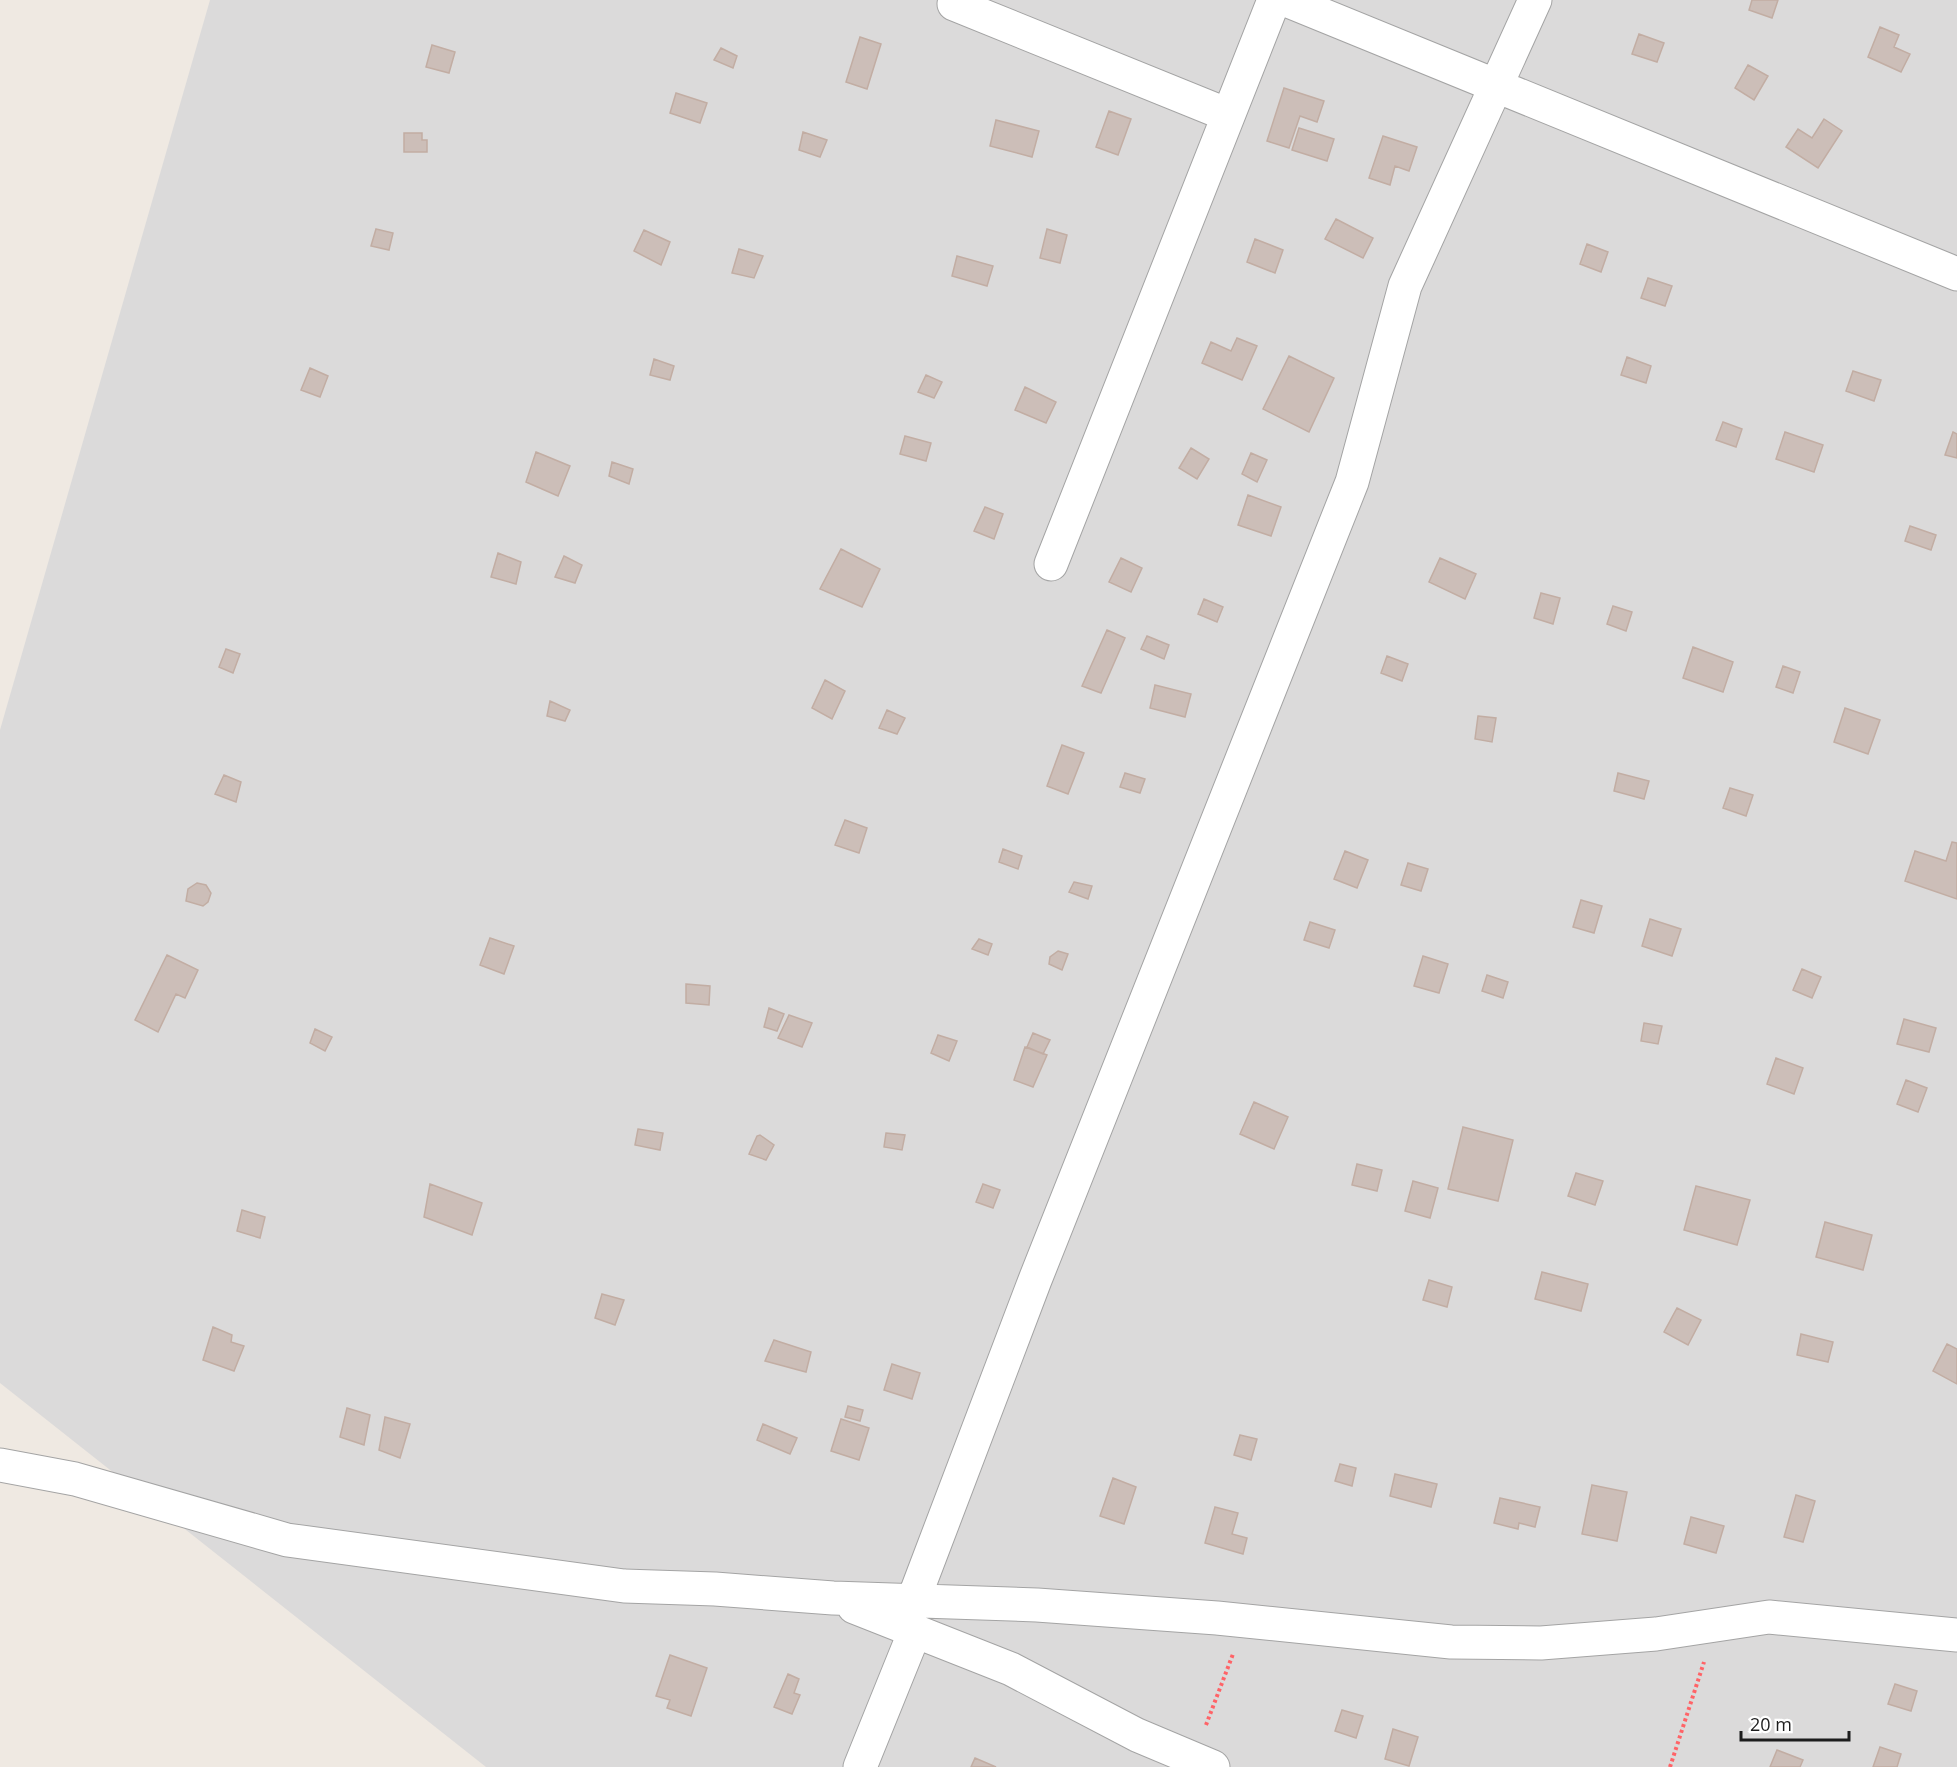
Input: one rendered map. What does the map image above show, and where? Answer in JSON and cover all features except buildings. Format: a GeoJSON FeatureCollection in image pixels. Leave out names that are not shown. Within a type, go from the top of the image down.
{"type":"FeatureCollection","features":[{"type":"Feature","properties":{"kind":"street"},"geometry":{"type":"LineString","coordinates":[[956,0],[954,4],[1228,115]]}},
{"type":"Feature","properties":{"kind":"street"},"geometry":{"type":"LineString","coordinates":[[1051,564],[1274,0]]}},
{"type":"Feature","properties":{"kind":"street"},"geometry":{"type":"LineString","coordinates":[[1286,0],[1957,274]]}},
{"type":"Feature","properties":{"kind":"street"},"geometry":{"type":"LineString","coordinates":[[860,1767],[1040,1269],[1352,482],[1405,286],[1535,0]]}},
{"type":"Feature","properties":{"kind":"street"},"geometry":{"type":"LineString","coordinates":[[0,1465],[75,1479],[287,1540],[624,1586],[716,1589],[833,1598],[914,1616],[1137,1735],[1199,1765]]}},
{"type":"Feature","properties":{"kind":"street"},"geometry":{"type":"LineString","coordinates":[[914,1616],[1037,1605],[1246,1621],[1452,1642],[1541,1643],[1656,1634],[1769,1617],[1957,1635]]}},
{"type":"Feature","properties":{"kind":"path"},"geometry":{"type":"LineString","coordinates":[[1199,1765],[1246,1621]]}},
{"type":"Feature","properties":{"kind":"path"},"geometry":{"type":"LineString","coordinates":[[1670,1767],[1716,1625]]}},
{"type":"Feature","properties":{"kind":"shaded area"},"geometry":{"type":"Polygon","coordinates":[[[210,0],[1957,0],[1957,1767],[486,1767],[0,1383],[0,730],[210,0]]]}}]}
